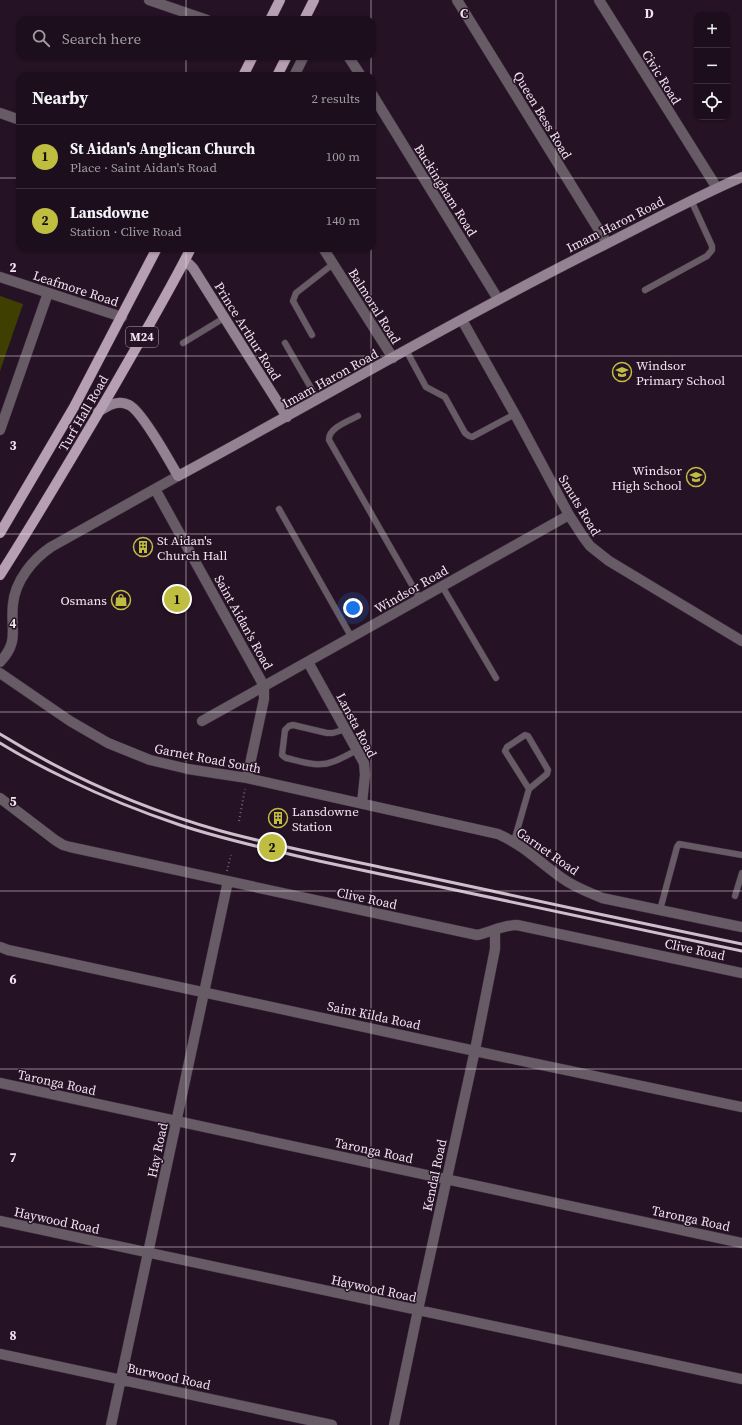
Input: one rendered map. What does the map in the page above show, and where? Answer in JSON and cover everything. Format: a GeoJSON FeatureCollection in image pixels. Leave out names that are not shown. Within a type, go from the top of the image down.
{"type":"FeatureCollection","features":[{"type":"Feature","properties":{"kind":"main road"},"geometry":{"type":"LineString","coordinates":[[272,16],[280,0]]}},
{"type":"Feature","properties":{"kind":"main road"},"geometry":{"type":"LineString","coordinates":[[306,16],[314,0]]}},
{"type":"Feature","properties":{"kind":"main road"},"geometry":{"type":"LineString","coordinates":[[245,72],[250,60]]}},
{"type":"Feature","properties":{"kind":"main road"},"geometry":{"type":"LineString","coordinates":[[279,72],[285,60]]}},
{"type":"Feature","properties":{"kind":"main road","name":"M24"},"geometry":{"type":"LineString","coordinates":[[122,317],[155,252]]}},
{"type":"Feature","properties":{"kind":"main road","name":"M24"},"geometry":{"type":"LineString","coordinates":[[184,262],[189,252]]}},
{"type":"Feature","properties":{"kind":"main road","name":"Turf Hall Road"},"geometry":{"type":"LineString","coordinates":[[0,575],[33,523],[160,307],[184,262]]}},
{"type":"Feature","properties":{"kind":"main road","name":"Turf Hall Road"},"geometry":{"type":"LineString","coordinates":[[0,533],[74,408],[122,317]]}},
{"type":"Feature","properties":{"kind":"street"},"geometry":{"type":"LineString","coordinates":[[149,0],[195,16]]}},
{"type":"Feature","properties":{"kind":"street","name":"Queen Bess Road"},"geometry":{"type":"LineString","coordinates":[[457,0],[607,243]]}},
{"type":"Feature","properties":{"kind":"street","name":"Civic Road"},"geometry":{"type":"LineString","coordinates":[[599,0],[717,188]]}},
{"type":"Feature","properties":{"kind":"street"},"geometry":{"type":"LineString","coordinates":[[296,72],[302,60]]}},
{"type":"Feature","properties":{"kind":"street"},"geometry":{"type":"LineString","coordinates":[[351,60],[358,72]]}},
{"type":"Feature","properties":{"kind":"street","name":"Buckingham Road"},"geometry":{"type":"LineString","coordinates":[[376,101],[498,300]]}},
{"type":"Feature","properties":{"kind":"street"},"geometry":{"type":"LineString","coordinates":[[0,113],[16,119]]}},
{"type":"Feature","properties":{"kind":"street","name":"Imam Haron Road"},"geometry":{"type":"LineString","coordinates":[[0,662],[10,649],[12,642],[14,627],[13,603],[21,580],[31,565],[51,547],[498,300],[691,200],[742,177]]}},
{"type":"Feature","properties":{"kind":"street","name":"Balmoral Road"},"geometry":{"type":"LineString","coordinates":[[326,252],[393,358]]}},
{"type":"Feature","properties":{"kind":"street","name":"Prince Arthur Road"},"geometry":{"type":"LineString","coordinates":[[184,262],[193,268],[287,417]]}},
{"type":"Feature","properties":{"kind":"street","name":"Leafmore Road"},"geometry":{"type":"LineString","coordinates":[[0,277],[122,317]]}},
{"type":"Feature","properties":{"kind":"street"},"geometry":{"type":"LineString","coordinates":[[0,430],[48,293]]}},
{"type":"Feature","properties":{"kind":"street","name":"Smuts Road"},"geometry":{"type":"LineString","coordinates":[[462,320],[515,414],[569,515],[590,546],[600,554],[742,641]]}},
{"type":"Feature","properties":{"kind":"street"},"geometry":{"type":"LineString","coordinates":[[98,412],[114,403],[120,402],[130,405],[142,418],[178,476]]}},
{"type":"Feature","properties":{"kind":"street","name":"Saint Aidan's Road"},"geometry":{"type":"LineString","coordinates":[[155,489],[264,686],[264,699],[247,778]]}},
{"type":"Feature","properties":{"kind":"street","name":"Windsor Road"},"geometry":{"type":"LineString","coordinates":[[202,721],[569,515]]}},
{"type":"Feature","properties":{"kind":"street","name":"Lansta Road"},"geometry":{"type":"LineString","coordinates":[[308,662],[362,758],[365,768],[362,803]]}},
{"type":"Feature","properties":{"kind":"street","name":"Garnet Road South"},"geometry":{"type":"LineString","coordinates":[[0,673],[70,721],[108,743],[137,756],[162,764],[247,778],[362,803]]}},
{"type":"Feature","properties":{"kind":"street","name":"Clive Road"},"geometry":{"type":"LineString","coordinates":[[0,798],[62,845],[228,877],[477,935],[504,926],[518,925],[742,973]]}},
{"type":"Feature","properties":{"kind":"street","name":"Garnet Road"},"geometry":{"type":"LineString","coordinates":[[362,803],[479,828],[498,834],[514,841],[532,853],[563,879],[602,898],[742,927]]}},
{"type":"Feature","properties":{"kind":"street","name":"Hay Road"},"geometry":{"type":"LineString","coordinates":[[111,1425],[228,877]]}},
{"type":"Feature","properties":{"kind":"street","name":"Kendal Road"},"geometry":{"type":"LineString","coordinates":[[394,1425],[475,1050],[495,949],[495,930]]}},
{"type":"Feature","properties":{"kind":"street","name":"Saint Kilda Road"},"geometry":{"type":"LineString","coordinates":[[0,947],[742,1107]]}},
{"type":"Feature","properties":{"kind":"street","name":"Taronga Road"},"geometry":{"type":"LineString","coordinates":[[0,1083],[742,1243]]}},
{"type":"Feature","properties":{"kind":"street","name":"Haywood Road"},"geometry":{"type":"LineString","coordinates":[[0,1221],[742,1379]]}},
{"type":"Feature","properties":{"kind":"street","name":"Burwood Road"},"geometry":{"type":"LineString","coordinates":[[0,1354],[332,1425]]}},
{"type":"Feature","properties":{"kind":"lane"},"geometry":{"type":"LineString","coordinates":[[645,290],[707,256],[712,250],[712,246],[691,200]]}},
{"type":"Feature","properties":{"kind":"lane"},"geometry":{"type":"LineString","coordinates":[[312,335],[293,301],[293,298],[296,293],[333,264]]}},
{"type":"Feature","properties":{"kind":"lane"},"geometry":{"type":"LineString","coordinates":[[183,343],[224,318]]}},
{"type":"Feature","properties":{"kind":"lane"},"geometry":{"type":"LineString","coordinates":[[285,343],[318,400]]}},
{"type":"Feature","properties":{"kind":"lane"},"geometry":{"type":"LineString","coordinates":[[406,350],[426,387],[445,397],[469,436],[472,437],[515,414]]}},
{"type":"Feature","properties":{"kind":"lane"},"geometry":{"type":"LineString","coordinates":[[358,416],[332,430],[329,435],[330,440],[420,599]]}},
{"type":"Feature","properties":{"kind":"lane"},"geometry":{"type":"LineString","coordinates":[[279,509],[352,638]]}},
{"type":"Feature","properties":{"kind":"lane"},"geometry":{"type":"LineString","coordinates":[[442,586],[496,678]]}},
{"type":"Feature","properties":{"kind":"lane"},"geometry":{"type":"LineString","coordinates":[[346,729],[327,733],[293,725],[289,726],[285,730],[282,753],[286,758],[317,764],[325,764],[333,762],[357,750]]}},
{"type":"Feature","properties":{"kind":"lane"},"geometry":{"type":"LineString","coordinates":[[514,841],[529,789],[547,774],[548,770],[526,735],[505,751],[529,789]]}},
{"type":"Feature","properties":{"kind":"lane"},"geometry":{"type":"LineString","coordinates":[[660,910],[679,844],[742,855]]}},
{"type":"Feature","properties":{"kind":"lane"},"geometry":{"type":"LineString","coordinates":[[735,896],[742,873]]}},
{"type":"Feature","properties":{"kind":"path"},"geometry":{"type":"LineString","coordinates":[[239,821],[247,778]]}},
{"type":"Feature","properties":{"kind":"path"},"geometry":{"type":"LineString","coordinates":[[228,877],[231,855]]}},
{"type":"Feature","properties":{"kind":"shaded area"},"geometry":{"type":"Polygon","coordinates":[[[0,296],[23,304],[0,371],[0,296]]]}},
{"type":"Feature","properties":{"kind":"railway"},"geometry":{"type":"LineString","coordinates":[[0,734],[52,764],[107,790],[135,802],[221,831],[296,849],[742,944]]}},
{"type":"Feature","properties":{"kind":"railway"},"geometry":{"type":"LineString","coordinates":[[0,743],[50,771],[81,786],[165,820],[214,835],[319,861],[742,951]]}},
{"type":"Feature","properties":{"kind":"place","name":"Windsor Primary School"},"geometry":{"type":"Point","coordinates":[622,372]}},
{"type":"Feature","properties":{"kind":"place","name":"Windsor High School"},"geometry":{"type":"Point","coordinates":[696,477]}},
{"type":"Feature","properties":{"kind":"place","name":"St Aidan's Church Hall"},"geometry":{"type":"Point","coordinates":[143,547]}},
{"type":"Feature","properties":{"kind":"place","name":"St Aidan's Anglican Church"},"geometry":{"type":"Point","coordinates":[177,599]}},
{"type":"Feature","properties":{"kind":"place","name":"Osmans"},"geometry":{"type":"Point","coordinates":[121,600]}},
{"type":"Feature","properties":{"kind":"place","name":"Lansdowne Station"},"geometry":{"type":"Point","coordinates":[278,818]}},
{"type":"Feature","properties":{"kind":"place","name":"Lansdowne"},"geometry":{"type":"Point","coordinates":[272,847]}}]}
